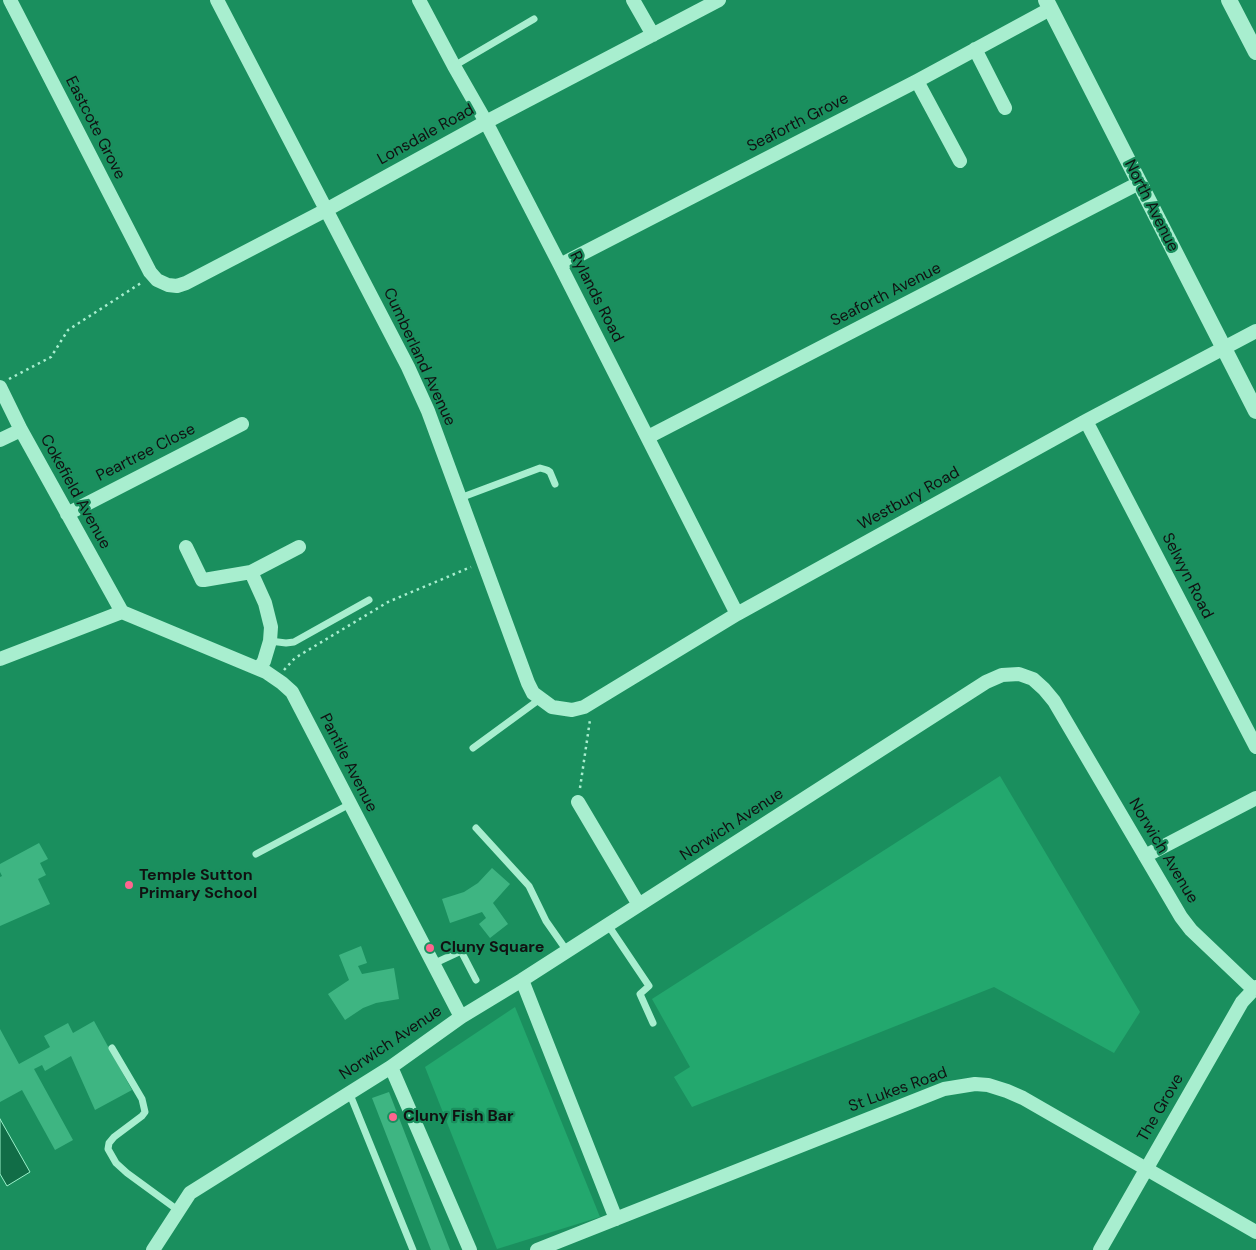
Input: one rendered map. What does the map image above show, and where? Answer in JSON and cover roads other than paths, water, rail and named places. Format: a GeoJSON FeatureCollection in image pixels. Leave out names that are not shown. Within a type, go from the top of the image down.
{"type":"FeatureCollection","features":[{"type":"Feature","properties":{"kind":"street","name":"Eastcote Grove"},"geometry":{"type":"LineString","coordinates":[[10,0],[152,274]]}},
{"type":"Feature","properties":{"kind":"street","name":"Cumberland Avenue"},"geometry":{"type":"LineString","coordinates":[[217,0],[408,367],[428,411],[528,683],[533,692],[552,707],[572,710],[588,705]]}},
{"type":"Feature","properties":{"kind":"street","name":"Rylands Road"},"geometry":{"type":"LineString","coordinates":[[419,0],[486,122],[560,264],[737,614]]}},
{"type":"Feature","properties":{"kind":"street"},"geometry":{"type":"LineString","coordinates":[[633,0],[652,34]]}},
{"type":"Feature","properties":{"kind":"street","name":"Lonsdale Road"},"geometry":{"type":"LineString","coordinates":[[152,274],[157,280],[168,285],[176,286],[186,283],[326,210],[652,34],[720,0]]}},
{"type":"Feature","properties":{"kind":"street"},"geometry":{"type":"LineString","coordinates":[[1229,0],[1256,52]]}},
{"type":"Feature","properties":{"kind":"street","name":"Seaforth Grove"},"geometry":{"type":"LineString","coordinates":[[560,264],[917,81],[975,49],[1048,4]]}},
{"type":"Feature","properties":{"kind":"street","name":"North Avenue"},"geometry":{"type":"LineString","coordinates":[[1048,4],[1256,412]]}},
{"type":"Feature","properties":{"kind":"street"},"geometry":{"type":"LineString","coordinates":[[975,49],[1005,108]]}},
{"type":"Feature","properties":{"kind":"street"},"geometry":{"type":"LineString","coordinates":[[917,81],[960,162]]}},
{"type":"Feature","properties":{"kind":"street","name":"Seaforth Avenue"},"geometry":{"type":"LineString","coordinates":[[648,437],[1139,183]]}},
{"type":"Feature","properties":{"kind":"street","name":"Westbury Road"},"geometry":{"type":"LineString","coordinates":[[588,705],[737,614],[1086,421],[1256,331]]}},
{"type":"Feature","properties":{"kind":"street","name":"Cokefield Avenue"},"geometry":{"type":"LineString","coordinates":[[4,383],[21,430],[122,612]]}},
{"type":"Feature","properties":{"kind":"street","name":"Selwyn Road"},"geometry":{"type":"LineString","coordinates":[[1086,421],[1256,748]]}},
{"type":"Feature","properties":{"kind":"street","name":"Peartree Close"},"geometry":{"type":"LineString","coordinates":[[67,514],[242,424]]}},
{"type":"Feature","properties":{"kind":"street"},"geometry":{"type":"LineString","coordinates":[[0,440],[21,430]]}},
{"type":"Feature","properties":{"kind":"street"},"geometry":{"type":"LineString","coordinates":[[186,547],[202,580],[251,572],[299,547]]}},
{"type":"Feature","properties":{"kind":"street"},"geometry":{"type":"LineString","coordinates":[[251,572],[266,603],[272,627],[264,661],[259,669]]}},
{"type":"Feature","properties":{"kind":"street"},"geometry":{"type":"LineString","coordinates":[[0,660],[122,612]]}},
{"type":"Feature","properties":{"kind":"street","name":"Pantile Avenue"},"geometry":{"type":"LineString","coordinates":[[122,612],[259,669],[276,678],[292,692],[461,1017]]}},
{"type":"Feature","properties":{"kind":"street","name":"Norwich Avenue"},"geometry":{"type":"LineString","coordinates":[[153,1250],[190,1193],[391,1067],[461,1017],[522,980],[986,682],[1002,675],[1019,674],[1033,679],[1054,701],[1181,917],[1192,930],[1255,988]]}},
{"type":"Feature","properties":{"kind":"street"},"geometry":{"type":"LineString","coordinates":[[1145,856],[1256,798]]}},
{"type":"Feature","properties":{"kind":"street"},"geometry":{"type":"LineString","coordinates":[[578,802],[639,905]]}},
{"type":"Feature","properties":{"kind":"street"},"geometry":{"type":"LineString","coordinates":[[522,980],[616,1219]]}},
{"type":"Feature","properties":{"kind":"street","name":"The Grove"},"geometry":{"type":"LineString","coordinates":[[1100,1250],[1242,1002],[1255,988]]}},
{"type":"Feature","properties":{"kind":"street"},"geometry":{"type":"LineString","coordinates":[[391,1067],[470,1250]]}},
{"type":"Feature","properties":{"kind":"street","name":"St Lukes Road"},"geometry":{"type":"LineString","coordinates":[[545,1249],[616,1219],[944,1090],[975,1084],[1001,1089],[1023,1098],[1256,1232]]}},
{"type":"Feature","properties":{"kind":"lane"},"geometry":{"type":"LineString","coordinates":[[454,66],[534,19]]}},
{"type":"Feature","properties":{"kind":"lane"},"geometry":{"type":"LineString","coordinates":[[460,498],[540,468],[550,472],[555,484]]}},
{"type":"Feature","properties":{"kind":"lane"},"geometry":{"type":"LineString","coordinates":[[270,641],[294,642],[370,600]]}},
{"type":"Feature","properties":{"kind":"lane"},"geometry":{"type":"LineString","coordinates":[[473,748],[540,699]]}},
{"type":"Feature","properties":{"kind":"lane"},"geometry":{"type":"LineString","coordinates":[[256,854],[350,804]]}},
{"type":"Feature","properties":{"kind":"lane"},"geometry":{"type":"LineString","coordinates":[[476,828],[529,886],[546,921],[567,951]]}},
{"type":"Feature","properties":{"kind":"lane"},"geometry":{"type":"LineString","coordinates":[[608,925],[649,986],[640,994],[653,1023]]}},
{"type":"Feature","properties":{"kind":"lane"},"geometry":{"type":"LineString","coordinates":[[433,964],[460,951],[476,980]]}},
{"type":"Feature","properties":{"kind":"lane"},"geometry":{"type":"LineString","coordinates":[[112,1048],[142,1099],[145,1112],[114,1137],[109,1143],[108,1149],[116,1163],[127,1173],[179,1211]]}},
{"type":"Feature","properties":{"kind":"lane"},"geometry":{"type":"LineString","coordinates":[[349,1092],[413,1250]]}},
{"type":"Feature","properties":{"kind":"place","name":"Temple Sutton Primary School"},"geometry":{"type":"Point","coordinates":[129,885]}},
{"type":"Feature","properties":{"kind":"place","name":"Cluny Square"},"geometry":{"type":"Point","coordinates":[430,948]}},
{"type":"Feature","properties":{"kind":"place","name":"Cluny Fish Bar"},"geometry":{"type":"Point","coordinates":[393,1117]}}]}
